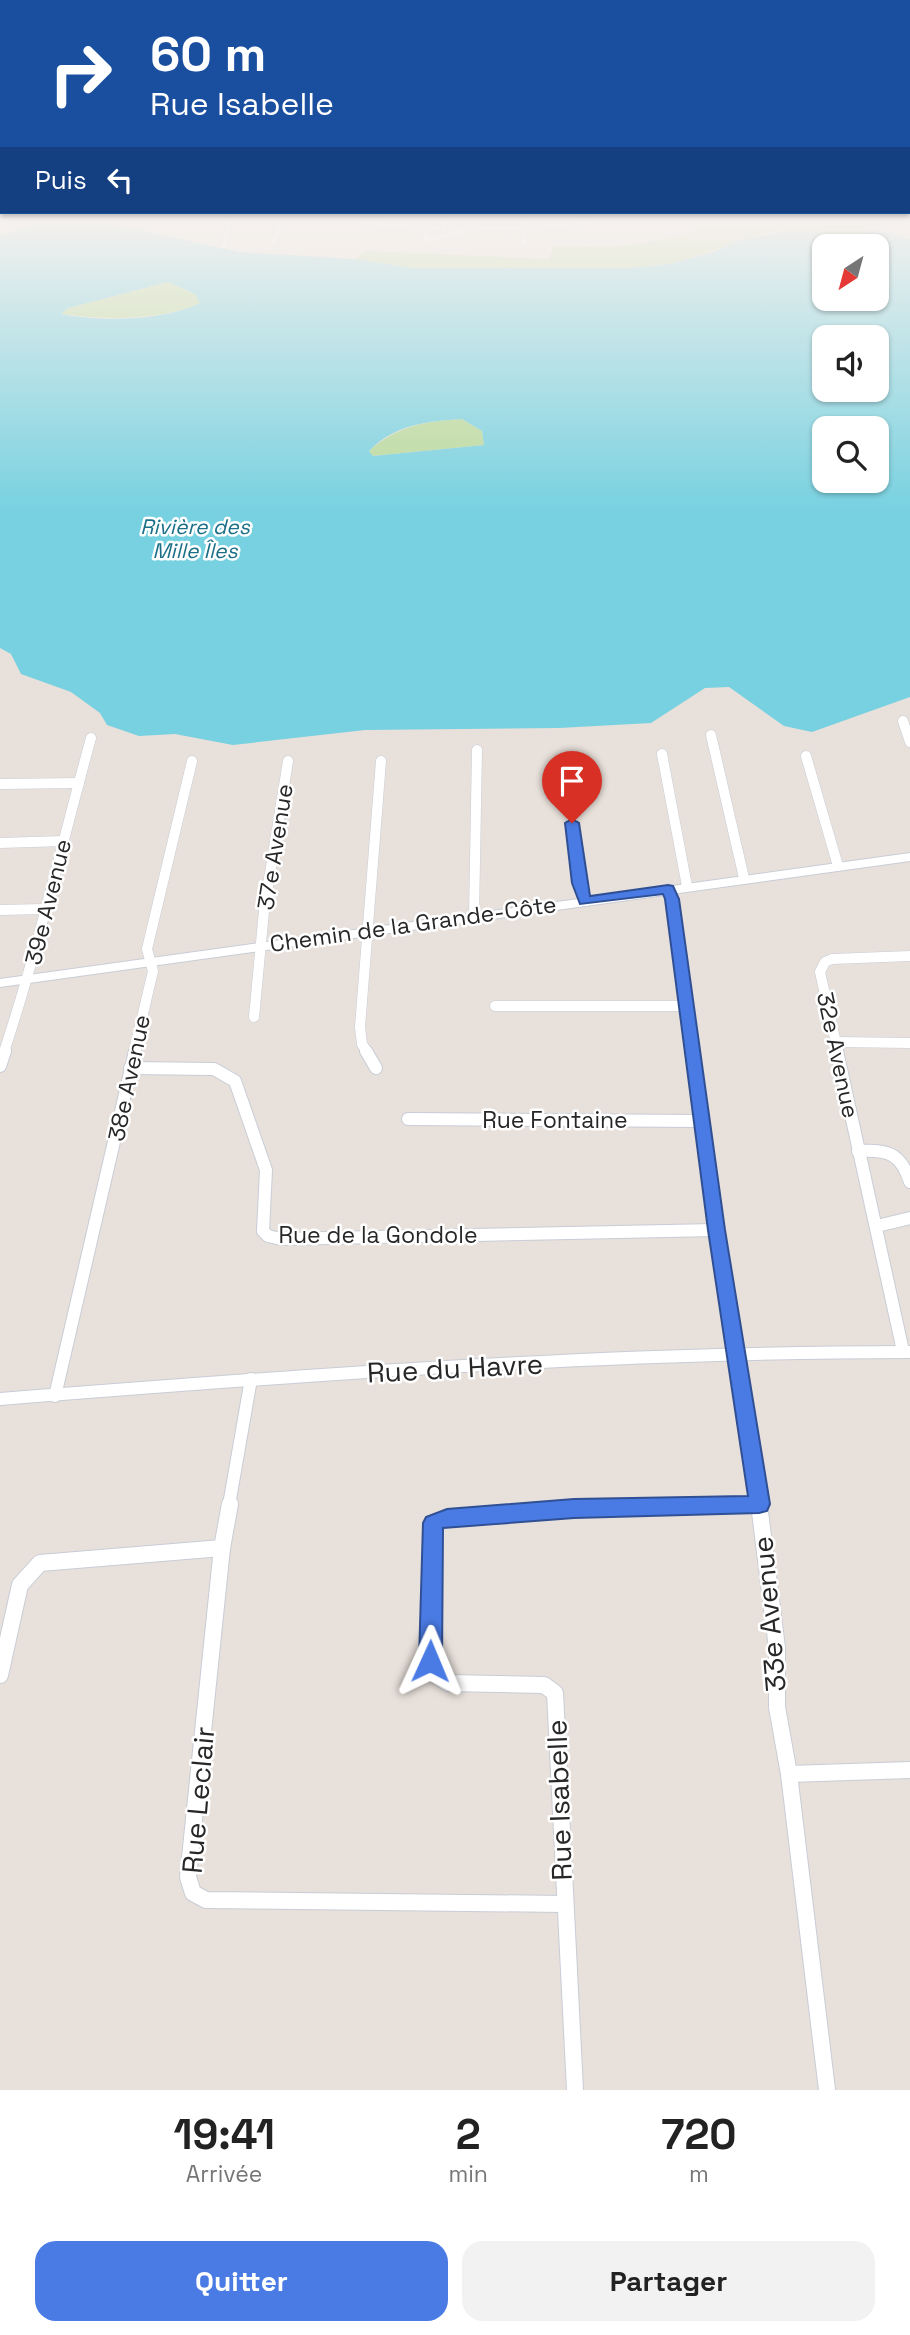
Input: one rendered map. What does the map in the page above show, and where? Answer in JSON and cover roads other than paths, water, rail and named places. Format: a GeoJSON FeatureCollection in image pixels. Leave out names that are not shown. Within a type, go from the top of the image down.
{"type":"FeatureCollection","features":[{"type":"Feature","properties":{"kind":"main road","name":"Chemin de la Grande-Côte"},"geometry":{"type":"LineString","coordinates":[[0,983],[910,857]]}},
{"type":"Feature","properties":{"kind":"street"},"geometry":{"type":"LineString","coordinates":[[903,721],[910,742]]}},
{"type":"Feature","properties":{"kind":"street"},"geometry":{"type":"LineString","coordinates":[[710,735],[744,878]]}},
{"type":"Feature","properties":{"kind":"street","name":"39e Avenue"},"geometry":{"type":"LineString","coordinates":[[0,1066],[29,979],[44,909],[91,738]]}},
{"type":"Feature","properties":{"kind":"street"},"geometry":{"type":"LineString","coordinates":[[474,916],[477,750]]}},
{"type":"Feature","properties":{"kind":"street"},"geometry":{"type":"LineString","coordinates":[[662,754],[687,887]]}},
{"type":"Feature","properties":{"kind":"street"},"geometry":{"type":"LineString","coordinates":[[806,756],[838,866]]}},
{"type":"Feature","properties":{"kind":"street","name":"38e Avenue"},"geometry":{"type":"LineString","coordinates":[[55,1396],[115,1147],[153,971],[148,944],[192,761]]}},
{"type":"Feature","properties":{"kind":"street","name":"37e Avenue"},"geometry":{"type":"LineString","coordinates":[[254,1017],[264,911],[288,761]]}},
{"type":"Feature","properties":{"kind":"street"},"geometry":{"type":"LineString","coordinates":[[376,1068],[362,1044],[360,1033],[381,761]]}},
{"type":"Feature","properties":{"kind":"street"},"geometry":{"type":"LineString","coordinates":[[0,784],[79,783]]}},
{"type":"Feature","properties":{"kind":"street"},"geometry":{"type":"LineString","coordinates":[[570,803],[579,883],[585,901]]}},
{"type":"Feature","properties":{"kind":"street"},"geometry":{"type":"LineString","coordinates":[[0,843],[63,841]]}},
{"type":"Feature","properties":{"kind":"street","name":"33e Avenue"},"geometry":{"type":"LineString","coordinates":[[668,889],[675,918],[716,1230],[759,1504],[777,1648],[777,1707],[789,1774],[827,2090]]}},
{"type":"Feature","properties":{"kind":"street"},"geometry":{"type":"LineString","coordinates":[[0,910],[44,909]]}},
{"type":"Feature","properties":{"kind":"street","name":"32e Avenue"},"geometry":{"type":"LineString","coordinates":[[907,1352],[858,1151],[820,972],[825,962],[832,959],[910,956]]}},
{"type":"Feature","properties":{"kind":"street"},"geometry":{"type":"LineString","coordinates":[[495,1006],[686,1006]]}},
{"type":"Feature","properties":{"kind":"street"},"geometry":{"type":"LineString","coordinates":[[836,1042],[910,1043]]}},
{"type":"Feature","properties":{"kind":"street","name":"Rue de la Gondole"},"geometry":{"type":"LineString","coordinates":[[130,1068],[214,1069],[235,1081],[266,1170],[263,1231],[268,1236],[295,1239],[716,1230]]}},
{"type":"Feature","properties":{"kind":"street","name":"Rue Fontaine"},"geometry":{"type":"LineString","coordinates":[[408,1119],[703,1121]]}},
{"type":"Feature","properties":{"kind":"street","name":"32e Avenue"},"geometry":{"type":"LineString","coordinates":[[858,1151],[880,1149],[897,1154],[905,1161],[910,1182]]}},
{"type":"Feature","properties":{"kind":"street"},"geometry":{"type":"LineString","coordinates":[[877,1226],[910,1218]]}},
{"type":"Feature","properties":{"kind":"street","name":"Rue du Havre"},"geometry":{"type":"LineString","coordinates":[[0,1399],[251,1379],[735,1352],[907,1352]]}},
{"type":"Feature","properties":{"kind":"street","name":"Rue Leclair"},"geometry":{"type":"LineString","coordinates":[[251,1379],[222,1548],[188,1877],[193,1893],[206,1900],[564,1904]]}},
{"type":"Feature","properties":{"kind":"street","name":"Rue Isabelle"},"geometry":{"type":"LineString","coordinates":[[575,2090],[555,1693],[544,1685],[448,1683],[439,1677],[430,1661],[433,1523],[447,1518],[574,1508],[759,1504]]}},
{"type":"Feature","properties":{"kind":"street"},"geometry":{"type":"LineString","coordinates":[[0,1675],[20,1585],[40,1563],[222,1548]]}},
{"type":"Feature","properties":{"kind":"street"},"geometry":{"type":"LineString","coordinates":[[789,1774],[910,1770]]}},
{"type":"Feature","properties":{"kind":"water","name":"Rivière des Mille Îles"},"geometry":{"type":"Polygon","coordinates":[[[0,317],[113,319],[145,317],[910,317],[910,697],[812,732],[784,726],[729,687],[705,688],[651,723],[559,728],[365,730],[233,745],[175,734],[139,736],[107,725],[100,713],[71,692],[21,674],[11,654],[0,648],[0,317]],[[462,419],[436,421],[400,430],[369,451],[373,456],[484,445],[482,431],[462,419]]]}}]}
